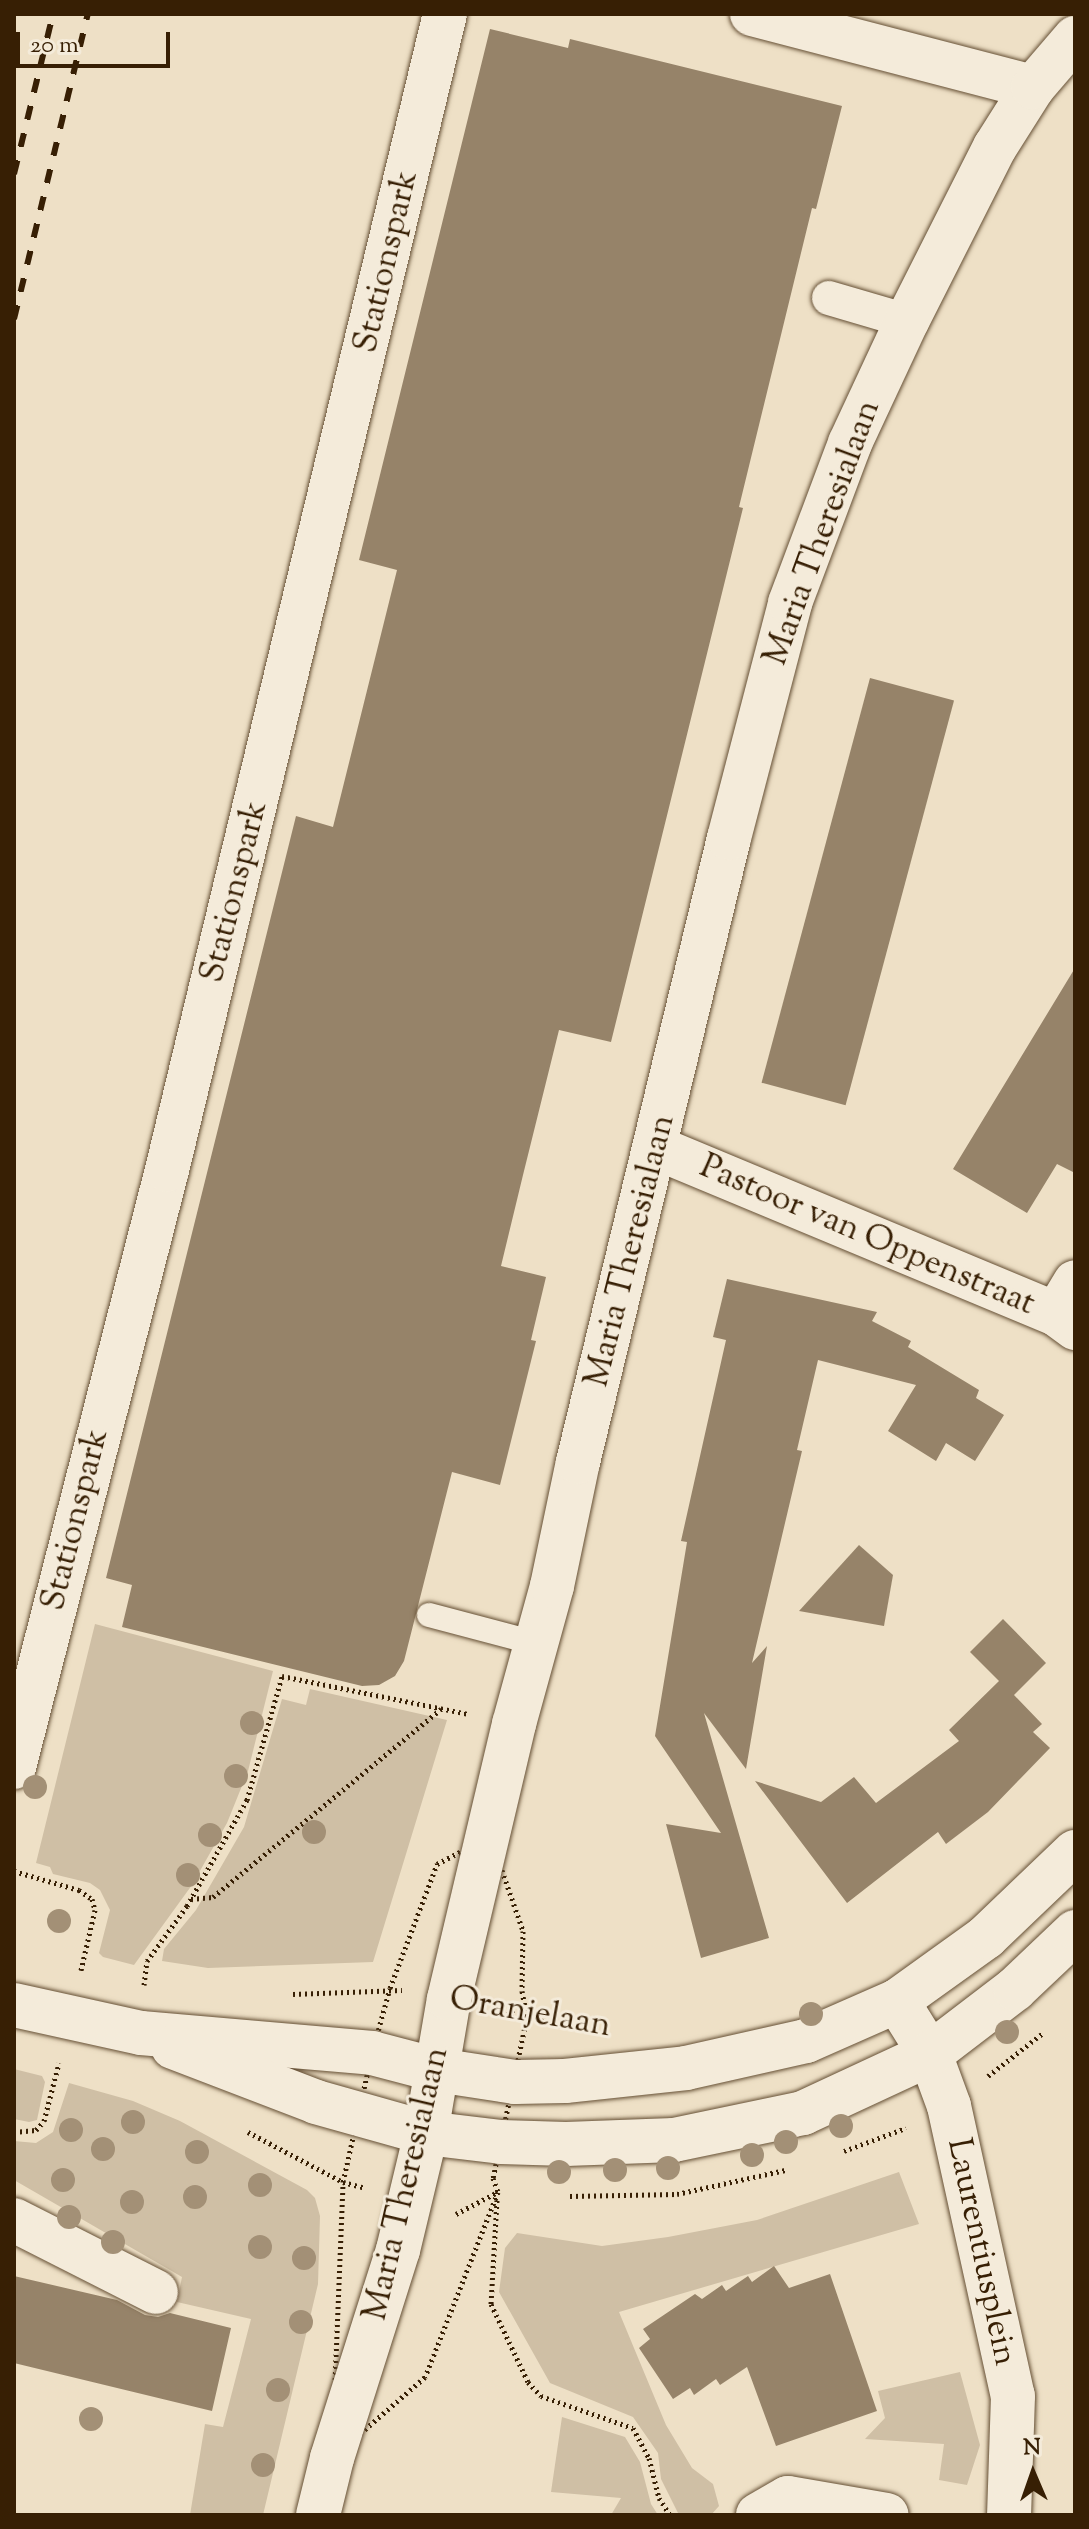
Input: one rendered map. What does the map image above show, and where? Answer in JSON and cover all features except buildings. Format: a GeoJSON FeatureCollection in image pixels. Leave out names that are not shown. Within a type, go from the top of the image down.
{"type":"FeatureCollection","features":[{"type":"Feature","properties":{"kind":"street","name":"Stationspark"},"geometry":{"type":"LineString","coordinates":[[14,1767],[238,881],[445,14]]}},
{"type":"Feature","properties":{"kind":"street"},"geometry":{"type":"LineString","coordinates":[[752,14],[1033,87]]}},
{"type":"Feature","properties":{"kind":"street","name":"Maria Theresialaan"},"geometry":{"type":"LineString","coordinates":[[318,2515],[332,2458],[398,2250],[426,2133],[449,1999],[514,1724],[552,1586],[578,1462],[657,1148],[729,838],[790,603],[850,443],[907,321],[995,147],[1033,87],[1075,38]]}},
{"type":"Feature","properties":{"kind":"street"},"geometry":{"type":"LineString","coordinates":[[829,298],[907,321]]}},
{"type":"Feature","properties":{"kind":"street","name":"Pastoor van Oppenstraat"},"geometry":{"type":"LineString","coordinates":[[657,1148],[1069,1308]]}},
{"type":"Feature","properties":{"kind":"street","name":"Oranjelaan"},"geometry":{"type":"LineString","coordinates":[[14,2005],[141,2033],[372,2053],[437,2070],[515,2082],[565,2081],[686,2068],[806,2041],[897,2001],[986,1937],[1075,1852]]}},
{"type":"Feature","properties":{"kind":"street","name":"Oranjelaan"},"geometry":{"type":"LineString","coordinates":[[141,2033],[316,2102],[426,2133],[501,2142],[566,2144],[674,2140],[803,2113],[930,2054],[1015,1989],[1075,1932]]}},
{"type":"Feature","properties":{"kind":"street","name":"Laurentiusplein"},"geometry":{"type":"LineString","coordinates":[[897,2001],[930,2054],[949,2106],[1013,2396],[1009,2515]]}},
{"type":"Feature","properties":{"kind":"street"},"geometry":{"type":"LineString","coordinates":[[14,2220],[156,2292]]}},
{"type":"Feature","properties":{"kind":"street"},"geometry":{"type":"LineString","coordinates":[[758,2515],[788,2498],[887,2515]]}},
{"type":"Feature","properties":{"kind":"lane"},"geometry":{"type":"LineString","coordinates":[[429,1615],[535,1643]]}},
{"type":"Feature","properties":{"kind":"path"},"geometry":{"type":"LineString","coordinates":[[135,1989],[144,1990],[147,1961],[191,1899],[247,1800],[282,1676],[514,1724]]}},
{"type":"Feature","properties":{"kind":"path"},"geometry":{"type":"LineString","coordinates":[[191,1899],[213,1897],[442,1709]]}},
{"type":"Feature","properties":{"kind":"path"},"geometry":{"type":"LineString","coordinates":[[14,1871],[79,1890],[92,1899],[95,1910],[85,1953]]}},
{"type":"Feature","properties":{"kind":"path","name":"Oranjelaan"},"geometry":{"type":"LineString","coordinates":[[281,1994],[390,1988],[562,2026],[590,2027]]}},
{"type":"Feature","properties":{"kind":"path"},"geometry":{"type":"LineString","coordinates":[[14,2132],[36,2130],[44,2121],[59,2062]]}},
{"type":"Feature","properties":{"kind":"path"},"geometry":{"type":"LineString","coordinates":[[498,2192],[491,2258],[491,2304],[528,2382],[541,2396],[633,2428],[649,2458],[659,2498],[670,2515]]}},
{"type":"Feature","properties":{"kind":"shaded area"},"geometry":{"type":"Polygon","coordinates":[[[95,1624],[273,1671],[248,1771],[227,1823],[192,1885],[134,1965],[103,1957],[99,1953],[110,1910],[100,1890],[90,1883],[53,1874],[50,1867],[36,1863],[95,1624]]]}},
{"type":"Feature","properties":{"kind":"shaded area"},"geometry":{"type":"Polygon","coordinates":[[[310,1689],[447,1720],[373,1962],[208,1968],[162,1961],[164,1949],[196,1910],[244,1827],[282,1699],[306,1705],[310,1689]]]}},
{"type":"Feature","properties":{"kind":"shaded area"},"geometry":{"type":"Polygon","coordinates":[[[14,2069],[42,2076],[45,2082],[37,2120],[14,2119],[14,2069]]]}},
{"type":"Feature","properties":{"kind":"shaded area"},"geometry":{"type":"Polygon","coordinates":[[[69,2083],[133,2101],[180,2121],[307,2190],[315,2198],[320,2216],[318,2284],[263,2515],[190,2515],[205,2424],[223,2427],[251,2319],[177,2302],[182,2277],[14,2180],[14,2141],[36,2143],[53,2132],[69,2083]]]}},
{"type":"Feature","properties":{"kind":"shaded area"},"geometry":{"type":"Polygon","coordinates":[[[899,2172],[919,2224],[619,2312],[666,2425],[692,2468],[713,2484],[719,2506],[711,2515],[679,2515],[661,2479],[658,2453],[633,2417],[550,2383],[499,2292],[505,2248],[517,2233],[602,2246],[668,2237],[757,2220],[899,2172]]]}},
{"type":"Feature","properties":{"kind":"shaded area"},"geometry":{"type":"Polygon","coordinates":[[[960,2372],[980,2445],[967,2485],[939,2480],[944,2444],[865,2439],[885,2418],[878,2391],[960,2372]]]}},
{"type":"Feature","properties":{"kind":"shaded area"},"geometry":{"type":"Polygon","coordinates":[[[562,2417],[625,2437],[640,2462],[651,2504],[658,2515],[611,2515],[621,2498],[551,2492],[562,2417]]]}},
{"type":"Feature","properties":{"kind":"railway"},"geometry":{"type":"LineString","coordinates":[[14,174],[53,14]]}},
{"type":"Feature","properties":{"kind":"railway"},"geometry":{"type":"LineString","coordinates":[[14,319],[88,14]]}}]}
